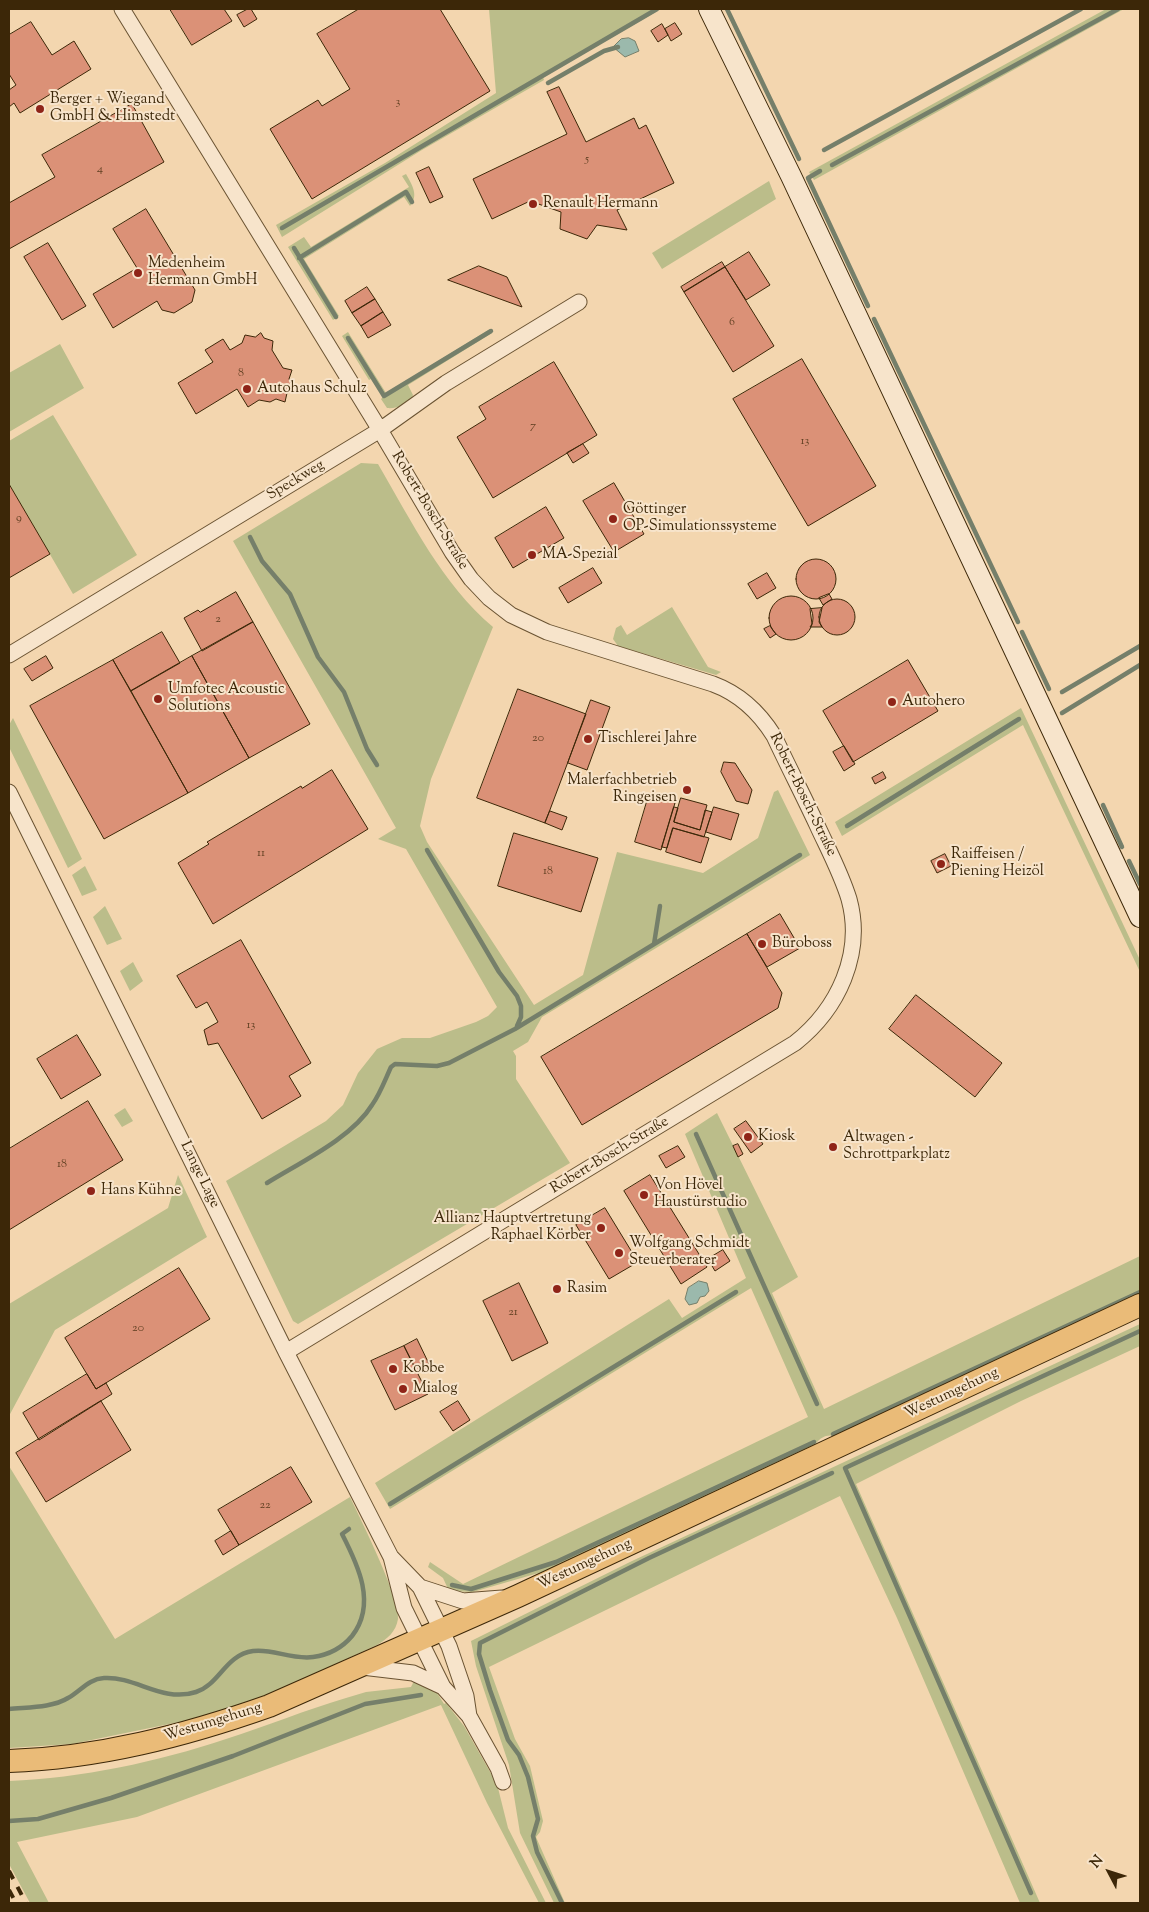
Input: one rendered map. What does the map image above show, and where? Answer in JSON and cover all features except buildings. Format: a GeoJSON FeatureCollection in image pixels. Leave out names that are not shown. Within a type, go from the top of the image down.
{"type":"FeatureCollection","features":[{"type":"Feature","properties":{"kind":"main road"},"geometry":{"type":"LineString","coordinates":[[708,9],[791,176],[1140,917]]}},
{"type":"Feature","properties":{"kind":"main road","name":"Westumgehung"},"geometry":{"type":"LineString","coordinates":[[9,1761],[49,1760],[94,1753],[182,1734],[268,1706],[431,1636],[1140,1306]]}},
{"type":"Feature","properties":{"kind":"street","name":"Robert-Bosch-Straße"},"geometry":{"type":"LineString","coordinates":[[122,9],[380,430],[452,552],[480,589],[511,615],[546,632],[718,686],[736,694],[756,712],[774,736],[839,871],[849,901],[853,930],[846,973],[836,997],[821,1019],[795,1043],[286,1352]]}},
{"type":"Feature","properties":{"kind":"street","name":"Speckweg"},"geometry":{"type":"LineString","coordinates":[[9,655],[380,430],[446,383],[579,302]]}},
{"type":"Feature","properties":{"kind":"street","name":"Lange Lage"},"geometry":{"type":"LineString","coordinates":[[9,792],[286,1352],[391,1557],[404,1608],[431,1636]]}},
{"type":"Feature","properties":{"kind":"street","name":"Lange Lage"},"geometry":{"type":"LineString","coordinates":[[391,1557],[420,1587],[463,1601],[518,1596]]}},
{"type":"Feature","properties":{"kind":"street","name":"Lange Lage"},"geometry":{"type":"LineString","coordinates":[[420,1587],[431,1636]]}},
{"type":"Feature","properties":{"kind":"street"},"geometry":{"type":"LineString","coordinates":[[431,1636],[443,1687]]}},
{"type":"Feature","properties":{"kind":"street"},"geometry":{"type":"LineString","coordinates":[[431,1636],[449,1646],[466,1696],[469,1716]]}},
{"type":"Feature","properties":{"kind":"street"},"geometry":{"type":"LineString","coordinates":[[362,1667],[413,1673],[443,1687],[469,1716],[498,1768],[503,1782]]}},
{"type":"Feature","properties":{"kind":"green space"},"geometry":{"type":"Polygon","coordinates":[[[489,9],[661,9],[543,77],[544,80],[422,150],[282,237],[276,225],[385,163],[496,93],[489,9]]]}},
{"type":"Feature","properties":{"kind":"green space"},"geometry":{"type":"Polygon","coordinates":[[[1106,9],[1124,9],[814,180],[809,172],[1106,9]]]}},
{"type":"Feature","properties":{"kind":"green space"},"geometry":{"type":"Polygon","coordinates":[[[406,174],[414,194],[413,202],[410,206],[404,197],[304,259],[339,316],[333,320],[288,247],[304,237],[311,247],[409,187],[402,176],[406,174]]]}},
{"type":"Feature","properties":{"kind":"green space"},"geometry":{"type":"Polygon","coordinates":[[[769,181],[776,199],[662,269],[652,253],[769,181]]]}},
{"type":"Feature","properties":{"kind":"green space"},"geometry":{"type":"Polygon","coordinates":[[[490,329],[492,333],[408,385],[413,395],[409,401],[402,406],[391,408],[387,408],[381,399],[384,396],[373,378],[369,380],[342,336],[348,332],[386,393],[490,329]]]}},
{"type":"Feature","properties":{"kind":"green space"},"geometry":{"type":"Polygon","coordinates":[[[60,344],[84,388],[9,432],[9,373],[60,344]]]}},
{"type":"Feature","properties":{"kind":"green space"},"geometry":{"type":"Polygon","coordinates":[[[53,415],[137,555],[73,594],[9,484],[9,441],[53,415]]]}},
{"type":"Feature","properties":{"kind":"green space"},"geometry":{"type":"Polygon","coordinates":[[[361,463],[378,464],[443,572],[458,592],[493,627],[431,779],[420,826],[427,842],[534,1005],[583,975],[617,852],[703,873],[758,838],[774,792],[778,790],[810,855],[542,1017],[528,1042],[513,1051],[516,1056],[516,1079],[570,1163],[298,1324],[293,1321],[226,1181],[326,1121],[343,1105],[358,1073],[377,1049],[402,1038],[430,1038],[476,1022],[488,1016],[497,1007],[406,849],[378,839],[396,828],[233,541],[361,463]]]}},
{"type":"Feature","properties":{"kind":"green space"},"geometry":{"type":"Polygon","coordinates":[[[672,607],[708,667],[721,672],[716,675],[618,646],[613,639],[616,628],[621,625],[627,635],[672,607]]]}},
{"type":"Feature","properties":{"kind":"green space"},"geometry":{"type":"Polygon","coordinates":[[[1021,708],[1140,960],[1140,972],[1023,725],[842,836],[835,822],[1021,708]]]}},
{"type":"Feature","properties":{"kind":"green space"},"geometry":{"type":"Polygon","coordinates":[[[13,718],[82,859],[68,868],[9,747],[9,725],[13,718]]]}},
{"type":"Feature","properties":{"kind":"green space"},"geometry":{"type":"Polygon","coordinates":[[[85,866],[97,890],[82,896],[72,875],[85,866]]]}},
{"type":"Feature","properties":{"kind":"green space"},"geometry":{"type":"Polygon","coordinates":[[[105,906],[122,939],[107,945],[93,917],[105,906]]]}},
{"type":"Feature","properties":{"kind":"green space"},"geometry":{"type":"Polygon","coordinates":[[[133,962],[143,981],[130,991],[120,971],[133,962]]]}},
{"type":"Feature","properties":{"kind":"green space"},"geometry":{"type":"Polygon","coordinates":[[[125,1108],[133,1121],[122,1127],[114,1115],[125,1108]]]}},
{"type":"Feature","properties":{"kind":"green space"},"geometry":{"type":"Polygon","coordinates":[[[717,1113],[798,1277],[772,1293],[824,1409],[1140,1256],[1140,1296],[835,1436],[825,1437],[819,1440],[812,1448],[549,1570],[473,1592],[449,1591],[443,1578],[428,1567],[430,1562],[463,1584],[808,1417],[751,1288],[390,1509],[375,1483],[669,1299],[682,1318],[746,1278],[685,1134],[717,1113]]]}},
{"type":"Feature","properties":{"kind":"green space"},"geometry":{"type":"Polygon","coordinates":[[[178,1175],[207,1237],[55,1330],[9,1416],[9,1304],[168,1208],[178,1175]]]}},
{"type":"Feature","properties":{"kind":"green space"},"geometry":{"type":"Polygon","coordinates":[[[1140,1324],[1140,1346],[1021,1401],[856,1484],[1040,1903],[1020,1903],[897,1618],[840,1496],[489,1667],[515,1739],[530,1766],[543,1821],[540,1832],[536,1837],[565,1903],[554,1903],[520,1833],[509,1765],[476,1666],[471,1641],[632,1561],[1140,1324]]]}},
{"type":"Feature","properties":{"kind":"green space"},"geometry":{"type":"Polygon","coordinates":[[[9,1466],[115,1639],[350,1497],[379,1559],[393,1595],[398,1619],[395,1628],[388,1638],[377,1645],[257,1700],[189,1720],[72,1744],[9,1748],[9,1466]]]}},
{"type":"Feature","properties":{"kind":"green space"},"geometry":{"type":"Polygon","coordinates":[[[415,1679],[434,1688],[444,1704],[446,1703],[464,1726],[497,1784],[508,1828],[546,1903],[539,1903],[487,1803],[441,1705],[137,1817],[17,1842],[49,1903],[30,1903],[9,1864],[9,1781],[64,1776],[146,1762],[226,1739],[366,1692],[411,1687],[415,1679]]]}},
{"type":"Feature","properties":{"kind":"shaded area"},"geometry":{"type":"Polygon","coordinates":[[[629,38],[635,41],[639,51],[625,57],[613,47],[621,39],[629,38]]]}},
{"type":"Feature","properties":{"kind":"shaded area"},"geometry":{"type":"Polygon","coordinates":[[[699,1281],[707,1283],[709,1291],[705,1296],[700,1297],[697,1303],[689,1305],[685,1299],[688,1288],[699,1281]]]}},
{"type":"Feature","properties":{"kind":"waterway"},"geometry":{"type":"LineString","coordinates":[[282,228],[657,9]]}},
{"type":"Feature","properties":{"kind":"waterway"},"geometry":{"type":"LineString","coordinates":[[727,9],[799,159]]}},
{"type":"Feature","properties":{"kind":"waterway"},"geometry":{"type":"LineString","coordinates":[[824,150],[1081,9]]}},
{"type":"Feature","properties":{"kind":"waterway"},"geometry":{"type":"LineString","coordinates":[[832,165],[1118,9]]}},
{"type":"Feature","properties":{"kind":"waterway"},"geometry":{"type":"LineString","coordinates":[[548,83],[604,51],[618,47]]}},
{"type":"Feature","properties":{"kind":"waterway"},"geometry":{"type":"LineString","coordinates":[[820,171],[808,178],[868,306]]}},
{"type":"Feature","properties":{"kind":"waterway"},"geometry":{"type":"LineString","coordinates":[[299,258],[406,192],[412,202]]}},
{"type":"Feature","properties":{"kind":"waterway"},"geometry":{"type":"LineString","coordinates":[[294,248],[336,317]]}},
{"type":"Feature","properties":{"kind":"waterway"},"geometry":{"type":"LineString","coordinates":[[874,319],[1018,622]]}},
{"type":"Feature","properties":{"kind":"waterway"},"geometry":{"type":"LineString","coordinates":[[348,338],[384,396],[491,331]]}},
{"type":"Feature","properties":{"kind":"waterway"},"geometry":{"type":"LineString","coordinates":[[250,537],[262,561],[290,594],[318,657],[344,692],[367,749],[377,765]]}},
{"type":"Feature","properties":{"kind":"waterway"},"geometry":{"type":"LineString","coordinates":[[1022,632],[1049,689]]}},
{"type":"Feature","properties":{"kind":"waterway"},"geometry":{"type":"LineString","coordinates":[[1062,692],[1140,646]]}},
{"type":"Feature","properties":{"kind":"waterway"},"geometry":{"type":"LineString","coordinates":[[1062,713],[1140,665]]}},
{"type":"Feature","properties":{"kind":"waterway"},"geometry":{"type":"LineString","coordinates":[[847,826],[1019,719]]}},
{"type":"Feature","properties":{"kind":"waterway"},"geometry":{"type":"LineString","coordinates":[[1103,805],[1122,847]]}},
{"type":"Feature","properties":{"kind":"waterway"},"geometry":{"type":"LineString","coordinates":[[427,850],[499,972],[517,996],[521,1006],[521,1017],[517,1026]]}},
{"type":"Feature","properties":{"kind":"waterway"},"geometry":{"type":"LineString","coordinates":[[267,1183],[324,1149],[352,1128],[372,1105],[391,1067],[395,1064],[437,1066],[449,1063],[515,1029],[800,855]]}},
{"type":"Feature","properties":{"kind":"waterway"},"geometry":{"type":"LineString","coordinates":[[1129,861],[1140,884]]}},
{"type":"Feature","properties":{"kind":"waterway"},"geometry":{"type":"LineString","coordinates":[[654,944],[660,906]]}},
{"type":"Feature","properties":{"kind":"waterway"},"geometry":{"type":"LineString","coordinates":[[696,1134],[817,1404]]}},
{"type":"Feature","properties":{"kind":"waterway"},"geometry":{"type":"LineString","coordinates":[[390,1504],[736,1292]]}},
{"type":"Feature","properties":{"kind":"waterway"},"geometry":{"type":"LineString","coordinates":[[833,1434],[1140,1292]]}},
{"type":"Feature","properties":{"kind":"waterway"},"geometry":{"type":"LineString","coordinates":[[1031,1893],[845,1468],[1140,1331]]}},
{"type":"Feature","properties":{"kind":"waterway"},"geometry":{"type":"LineString","coordinates":[[452,1585],[471,1589],[556,1562],[814,1442]]}},
{"type":"Feature","properties":{"kind":"waterway"},"geometry":{"type":"LineString","coordinates":[[562,1903],[537,1852],[533,1836],[538,1819],[528,1777],[519,1755],[508,1740],[490,1690],[479,1654],[480,1643],[649,1558],[832,1473]]}},
{"type":"Feature","properties":{"kind":"waterway"},"geometry":{"type":"LineString","coordinates":[[9,1709],[55,1704],[73,1695],[93,1681],[104,1678],[116,1678],[172,1694],[196,1692],[211,1683],[236,1658],[253,1651],[267,1651],[297,1657],[313,1657],[329,1653],[344,1644],[352,1636],[359,1624],[363,1611],[364,1598],[359,1571],[342,1534],[349,1529]]}},
{"type":"Feature","properties":{"kind":"waterway"},"geometry":{"type":"LineString","coordinates":[[9,1821],[38,1819],[111,1798],[233,1756],[365,1704],[421,1695]]}},
{"type":"Feature","properties":{"kind":"railway"},"geometry":{"type":"LineString","coordinates":[[9,1871],[26,1903]]}},
{"type":"Feature","properties":{"kind":"railway"},"geometry":{"type":"LineString","coordinates":[[9,1890],[16,1903]]}},
{"type":"Feature","properties":{"kind":"place","name":"Berger + Wiegand GmbH & Himstedt"},"geometry":{"type":"Point","coordinates":[40,109]}},
{"type":"Feature","properties":{"kind":"place","name":"Renault Hermann"},"geometry":{"type":"Point","coordinates":[533,204]}},
{"type":"Feature","properties":{"kind":"place","name":"Medenheim Hermann GmbH"},"geometry":{"type":"Point","coordinates":[138,273]}},
{"type":"Feature","properties":{"kind":"place","name":"Autohaus Schulz"},"geometry":{"type":"Point","coordinates":[247,389]}},
{"type":"Feature","properties":{"kind":"place","name":"Göttinger OP-Simulationssysteme"},"geometry":{"type":"Point","coordinates":[613,519]}},
{"type":"Feature","properties":{"kind":"place","name":"MA-Spezial"},"geometry":{"type":"Point","coordinates":[532,555]}},
{"type":"Feature","properties":{"kind":"place","name":"Umfotec Acoustic Solutions"},"geometry":{"type":"Point","coordinates":[158,699]}},
{"type":"Feature","properties":{"kind":"place","name":"Autohero"},"geometry":{"type":"Point","coordinates":[892,702]}},
{"type":"Feature","properties":{"kind":"place","name":"Tischlerei Jahre"},"geometry":{"type":"Point","coordinates":[588,739]}},
{"type":"Feature","properties":{"kind":"place","name":"Malerfachbetrieb Ringeisen"},"geometry":{"type":"Point","coordinates":[687,790]}},
{"type":"Feature","properties":{"kind":"place","name":"Raiffeisen / Piening Heizöl"},"geometry":{"type":"Point","coordinates":[941,864]}},
{"type":"Feature","properties":{"kind":"place","name":"Büroboss"},"geometry":{"type":"Point","coordinates":[762,944]}},
{"type":"Feature","properties":{"kind":"place","name":"Kiosk"},"geometry":{"type":"Point","coordinates":[748,1137]}},
{"type":"Feature","properties":{"kind":"place","name":"Altwagen - Schrottparkplatz"},"geometry":{"type":"Point","coordinates":[833,1147]}},
{"type":"Feature","properties":{"kind":"place","name":"Hans Kühne"},"geometry":{"type":"Point","coordinates":[91,1191]}},
{"type":"Feature","properties":{"kind":"place","name":"Von Hövel Haustürstudio"},"geometry":{"type":"Point","coordinates":[644,1195]}},
{"type":"Feature","properties":{"kind":"place","name":"Allianz Hauptvertretung Raphael Körber"},"geometry":{"type":"Point","coordinates":[601,1228]}},
{"type":"Feature","properties":{"kind":"place","name":"Wolfgang Schmidt Steuerberater"},"geometry":{"type":"Point","coordinates":[619,1253]}},
{"type":"Feature","properties":{"kind":"place","name":"Rasim"},"geometry":{"type":"Point","coordinates":[557,1289]}},
{"type":"Feature","properties":{"kind":"place","name":"Kobbe"},"geometry":{"type":"Point","coordinates":[393,1369]}},
{"type":"Feature","properties":{"kind":"place","name":"Mialog"},"geometry":{"type":"Point","coordinates":[403,1389]}}]}
